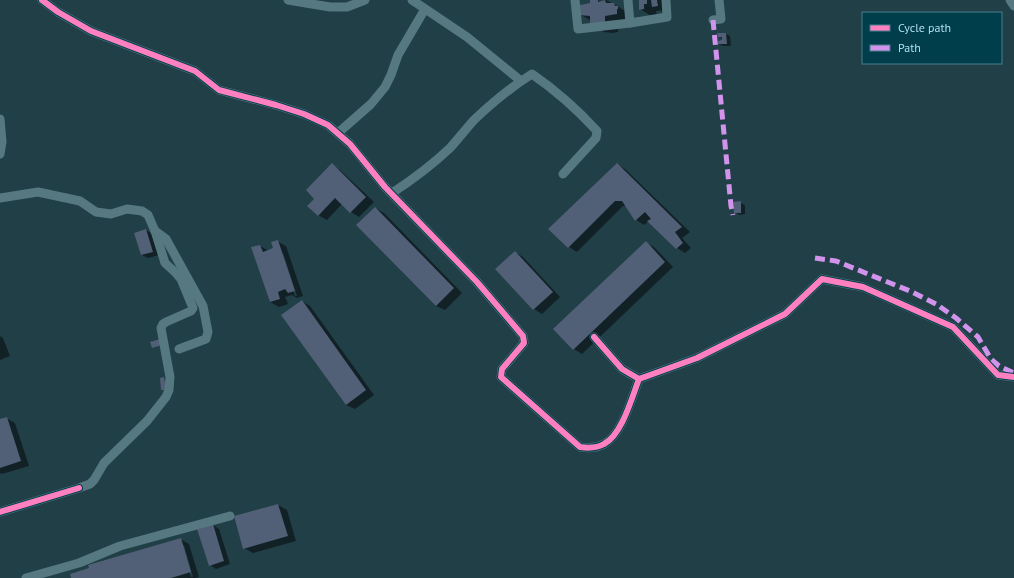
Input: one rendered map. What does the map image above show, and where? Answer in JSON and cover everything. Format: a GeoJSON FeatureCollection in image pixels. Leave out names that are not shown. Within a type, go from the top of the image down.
{"type":"FeatureCollection","features":[{"type":"Feature","properties":{"kind":"street"},"geometry":{"type":"LineString","coordinates":[[42,0],[58,12],[91,31],[195,71],[219,90],[304,114],[328,125],[338,133],[350,144],[392,194],[477,282],[523,336],[524,343],[502,369],[501,377],[580,447],[590,448],[604,444],[619,430],[639,379],[697,358],[785,314],[822,278],[863,287],[953,327],[998,375],[1014,377]]}},
{"type":"Feature","properties":{"kind":"street"},"geometry":{"type":"LineString","coordinates":[[288,0],[330,7],[347,7],[366,0]]}},
{"type":"Feature","properties":{"kind":"street"},"geometry":{"type":"LineString","coordinates":[[412,0],[467,37],[521,81]]}},
{"type":"Feature","properties":{"kind":"street"},"geometry":{"type":"LineString","coordinates":[[575,0],[578,29],[667,18],[666,0]]}},
{"type":"Feature","properties":{"kind":"street"},"geometry":{"type":"LineString","coordinates":[[628,0],[630,23]]}},
{"type":"Feature","properties":{"kind":"street"},"geometry":{"type":"LineString","coordinates":[[713,20],[722,19],[720,0]]}},
{"type":"Feature","properties":{"kind":"street"},"geometry":{"type":"LineString","coordinates":[[1010,0],[1014,6]]}},
{"type":"Feature","properties":{"kind":"street"},"geometry":{"type":"LineString","coordinates":[[338,133],[371,104],[385,87],[398,55],[425,9]]}},
{"type":"Feature","properties":{"kind":"street"},"geometry":{"type":"LineString","coordinates":[[392,194],[411,181],[450,148],[474,121],[521,81],[532,74],[563,97],[597,131],[596,138],[563,174]]}},
{"type":"Feature","properties":{"kind":"street"},"geometry":{"type":"LineString","coordinates":[[0,119],[2,142],[0,154]]}},
{"type":"Feature","properties":{"kind":"street"},"geometry":{"type":"LineString","coordinates":[[0,198],[38,192],[80,201],[96,212],[111,214],[127,209],[142,211],[148,215],[155,230],[165,263],[180,279],[193,308],[191,311],[166,322],[161,328],[170,377],[169,390],[166,397],[147,421],[104,463],[94,480],[90,484],[0,512]]}},
{"type":"Feature","properties":{"kind":"street"},"geometry":{"type":"LineString","coordinates":[[155,230],[166,239],[203,306],[208,332],[206,339],[179,350]]}},
{"type":"Feature","properties":{"kind":"street"},"geometry":{"type":"LineString","coordinates":[[594,337],[622,369],[639,379]]}},
{"type":"Feature","properties":{"kind":"street"},"geometry":{"type":"LineString","coordinates":[[26,578],[79,563],[120,546],[230,516]]}},
{"type":"Feature","properties":{"kind":"building"},"geometry":{"type":"Polygon","coordinates":[[[590,0],[598,0],[598,2],[605,0],[606,3],[614,3],[615,6],[618,6],[617,14],[605,16],[605,25],[590,25],[590,16],[579,15],[580,5],[590,3],[590,0]]]}},
{"type":"Feature","properties":{"kind":"building"},"geometry":{"type":"Polygon","coordinates":[[[639,0],[647,0],[647,4],[644,4],[644,9],[639,10],[639,0]]]}},
{"type":"Feature","properties":{"kind":"building"},"geometry":{"type":"Polygon","coordinates":[[[651,0],[657,0],[658,6],[652,7],[651,0]]]}},
{"type":"Feature","properties":{"kind":"building"},"geometry":{"type":"Polygon","coordinates":[[[717,33],[726,33],[727,44],[718,44],[718,41],[722,40],[722,37],[718,37],[717,33]]]}},
{"type":"Feature","properties":{"kind":"building"},"geometry":{"type":"Polygon","coordinates":[[[332,163],[366,197],[350,213],[335,198],[318,216],[307,206],[314,199],[306,190],[332,163]]]}},
{"type":"Feature","properties":{"kind":"building"},"geometry":{"type":"Polygon","coordinates":[[[617,163],[682,227],[675,232],[683,243],[676,249],[647,221],[651,219],[645,212],[635,221],[622,201],[615,201],[568,248],[548,229],[617,163]]]}},
{"type":"Feature","properties":{"kind":"building"},"geometry":{"type":"Polygon","coordinates":[[[741,201],[741,213],[734,213],[733,202],[741,201]]]}},
{"type":"Feature","properties":{"kind":"building"},"geometry":{"type":"Polygon","coordinates":[[[375,207],[454,288],[436,306],[356,225],[375,207]]]}},
{"type":"Feature","properties":{"kind":"building"},"geometry":{"type":"Polygon","coordinates":[[[146,229],[153,252],[141,255],[134,233],[146,229]]]}},
{"type":"Feature","properties":{"kind":"building"},"geometry":{"type":"Polygon","coordinates":[[[278,240],[295,291],[288,293],[285,289],[278,292],[280,299],[270,302],[251,247],[260,245],[263,252],[273,248],[271,242],[278,240]]]}},
{"type":"Feature","properties":{"kind":"building"},"geometry":{"type":"Polygon","coordinates":[[[646,241],[665,262],[573,350],[553,329],[646,241]]]}},
{"type":"Feature","properties":{"kind":"building"},"geometry":{"type":"Polygon","coordinates":[[[515,251],[553,292],[533,310],[495,269],[515,251]]]}},
{"type":"Feature","properties":{"kind":"building"},"geometry":{"type":"Polygon","coordinates":[[[302,300],[366,390],[346,405],[281,315],[302,300]]]}},
{"type":"Feature","properties":{"kind":"building"},"geometry":{"type":"Polygon","coordinates":[[[160,339],[162,345],[152,348],[150,342],[160,339]]]}},
{"type":"Feature","properties":{"kind":"building"},"geometry":{"type":"Polygon","coordinates":[[[164,377],[166,390],[161,390],[160,378],[164,377]]]}},
{"type":"Feature","properties":{"kind":"building"},"geometry":{"type":"Polygon","coordinates":[[[7,417],[21,461],[0,468],[0,419],[7,417]]]}},
{"type":"Feature","properties":{"kind":"building"},"geometry":{"type":"Polygon","coordinates":[[[278,504],[288,536],[243,549],[234,516],[278,504]]]}},
{"type":"Feature","properties":{"kind":"building"},"geometry":{"type":"Polygon","coordinates":[[[213,524],[224,561],[209,566],[197,529],[213,524]]]}},
{"type":"Feature","properties":{"kind":"building"},"geometry":{"type":"Polygon","coordinates":[[[181,538],[191,572],[171,578],[71,578],[70,574],[89,568],[88,565],[181,538]]]}},
{"type":"Feature","properties":{"kind":"marked path"},"geometry":{"type":"LineString","coordinates":[[713,20],[733,215]]}},
{"type":"Feature","properties":{"kind":"marked path"},"geometry":{"type":"LineString","coordinates":[[815,258],[836,261],[910,291],[936,304],[956,318],[978,337],[991,359],[999,366],[1014,373]]}},
{"type":"Feature","properties":{"kind":"cycle path"},"geometry":{"type":"LineString","coordinates":[[42,0],[58,12],[91,31],[195,71],[219,90],[276,105],[304,114],[328,125],[350,144],[385,187],[477,282],[523,336],[524,343],[502,369],[501,377],[580,447],[589,448],[604,444],[616,433],[626,415],[639,379]]}},
{"type":"Feature","properties":{"kind":"cycle path"},"geometry":{"type":"LineString","coordinates":[[594,337],[622,369],[639,379],[697,358],[785,314],[822,279],[863,287],[953,327],[998,375],[1014,377]]}},
{"type":"Feature","properties":{"kind":"cycle path"},"geometry":{"type":"LineString","coordinates":[[0,512],[79,488]]}}]}
